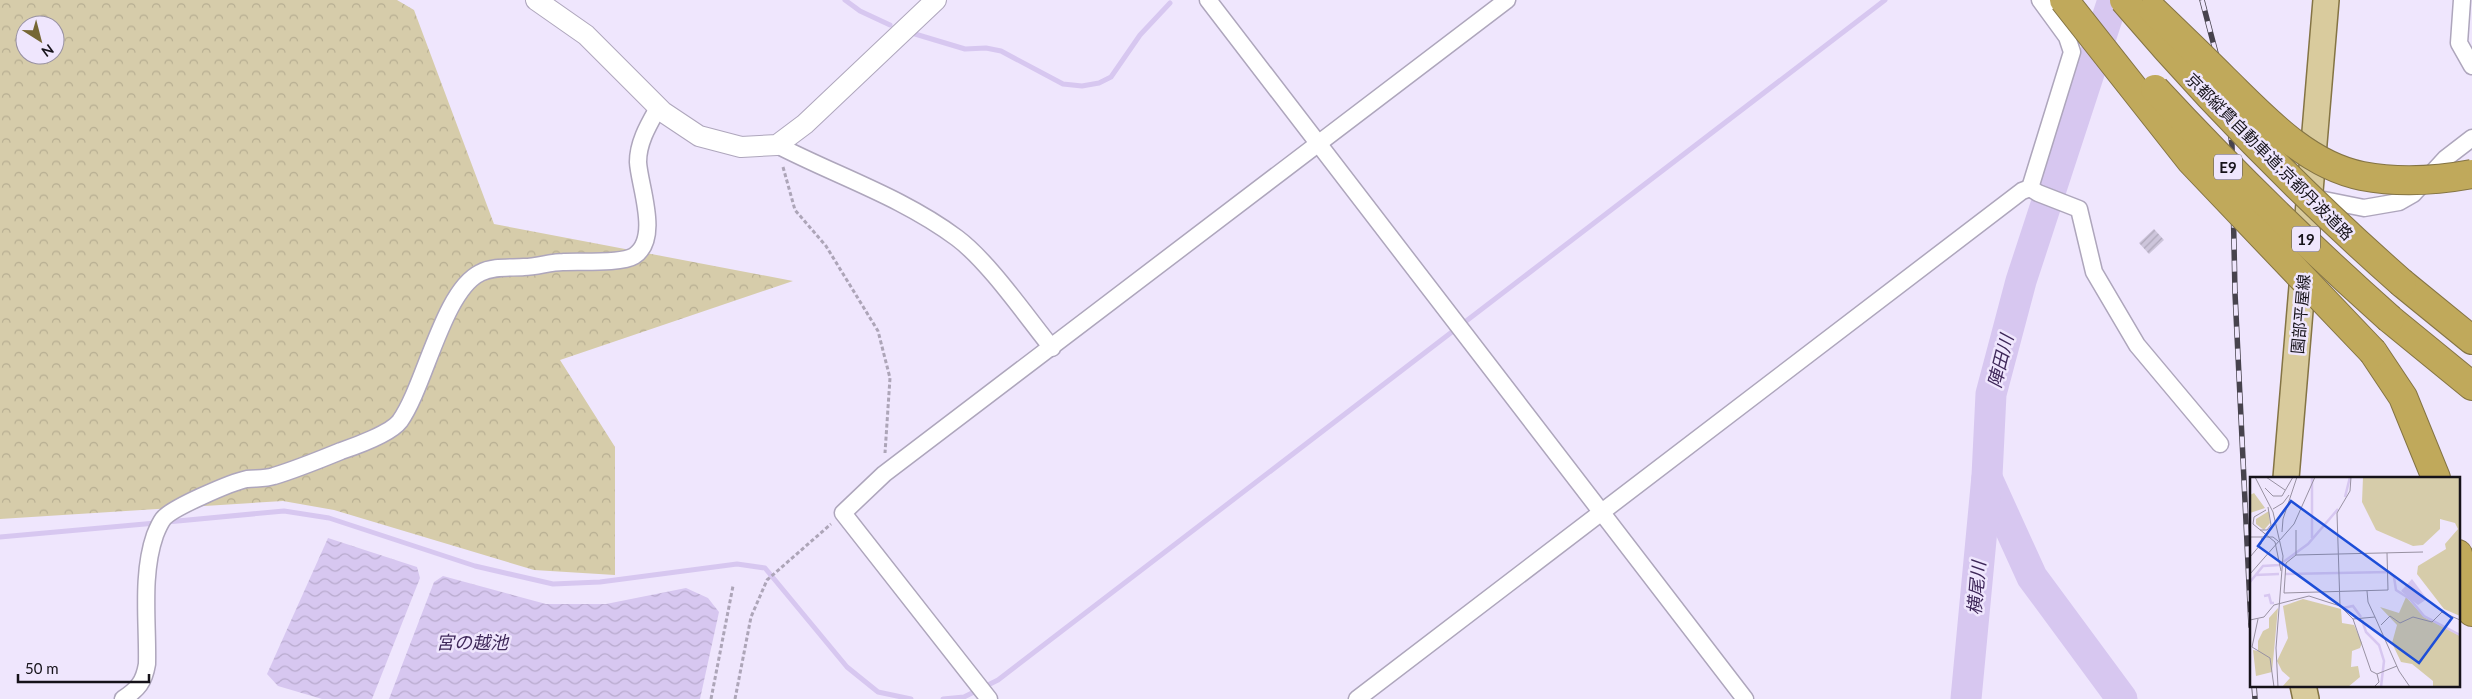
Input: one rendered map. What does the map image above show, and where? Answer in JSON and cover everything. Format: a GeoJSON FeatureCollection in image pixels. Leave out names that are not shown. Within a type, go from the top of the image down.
{"type":"FeatureCollection","features":[{"type":"Feature","properties":{"kind":"highway"},"geometry":{"type":"LineString","coordinates":[[2064,0],[2191,161],[2373,352],[2403,397],[2436,477]]}},
{"type":"Feature","properties":{"kind":"highway","name":"E9"},"geometry":{"type":"LineString","coordinates":[[2082,0],[2156,90],[2214,152],[2289,226],[2390,319],[2472,386]]}},
{"type":"Feature","properties":{"kind":"highway","name":"京都縦貫自動車道;京都丹波道路"},"geometry":{"type":"LineString","coordinates":[[2124,0],[2173,57],[2297,188],[2402,283],[2472,340]]}},
{"type":"Feature","properties":{"kind":"highway"},"geometry":{"type":"LineString","coordinates":[[2143,0],[2262,116],[2293,142],[2330,165],[2361,176],[2407,181],[2444,179],[2472,174]]}},
{"type":"Feature","properties":{"kind":"highway"},"geometry":{"type":"LineString","coordinates":[[2460,562],[2472,612]]}},
{"type":"Feature","properties":{"kind":"main road","name":"園部平屋線"},"geometry":{"type":"LineString","coordinates":[[2286,477],[2326,0]]}},
{"type":"Feature","properties":{"kind":"main road"},"geometry":{"type":"LineString","coordinates":[[2303,686],[2306,699]]}},
{"type":"Feature","properties":{"kind":"street"},"geometry":{"type":"LineString","coordinates":[[536,0],[586,35],[658,108],[699,136],[741,147],[777,145],[898,200],[958,238],[989,270],[1052,348]]}},
{"type":"Feature","properties":{"kind":"street"},"geometry":{"type":"LineString","coordinates":[[777,145],[805,124],[936,0]]}},
{"type":"Feature","properties":{"kind":"street"},"geometry":{"type":"LineString","coordinates":[[1208,0],[1745,699]]}},
{"type":"Feature","properties":{"kind":"street"},"geometry":{"type":"LineString","coordinates":[[989,699],[972,680],[843,512],[884,474],[1507,0]]}},
{"type":"Feature","properties":{"kind":"street"},"geometry":{"type":"LineString","coordinates":[[2034,191],[2072,52],[2067,37],[2040,0]]}},
{"type":"Feature","properties":{"kind":"street"},"geometry":{"type":"LineString","coordinates":[[2462,0],[2459,43],[2472,66]]}},
{"type":"Feature","properties":{"kind":"street"},"geometry":{"type":"LineString","coordinates":[[123,699],[136,691],[145,678],[148,664],[148,570],[155,535],[164,517],[209,492],[246,479],[271,477],[311,463],[358,445],[399,422],[426,367],[443,323],[465,285],[480,273],[497,268],[526,267],[561,262],[613,260],[634,256],[642,248],[647,233],[646,204],[638,161],[642,138],[658,108]]}},
{"type":"Feature","properties":{"kind":"street"},"geometry":{"type":"LineString","coordinates":[[2309,197],[2364,208],[2399,202],[2413,194],[2446,158],[2472,138]]}},
{"type":"Feature","properties":{"kind":"street"},"geometry":{"type":"LineString","coordinates":[[1357,699],[2014,197],[2034,191],[2079,209],[2094,272],[2137,345],[2220,444]]}},
{"type":"Feature","properties":{"kind":"path"},"geometry":{"type":"LineString","coordinates":[[777,145],[795,210],[826,246],[878,331],[890,378],[884,474]]}},
{"type":"Feature","properties":{"kind":"path"},"geometry":{"type":"LineString","coordinates":[[735,699],[751,617],[767,580],[782,569],[843,512]]}},
{"type":"Feature","properties":{"kind":"path"},"geometry":{"type":"LineString","coordinates":[[711,699],[733,586]]}},
{"type":"Feature","properties":{"kind":"green space"},"geometry":{"type":"Polygon","coordinates":[[[0,0],[397,0],[414,10],[494,224],[793,281],[560,360],[615,447],[615,575],[534,570],[334,510],[283,501],[0,519],[0,0]]]}},
{"type":"Feature","properties":{"kind":"water"},"geometry":{"type":"Polygon","coordinates":[[[328,538],[417,567],[420,578],[372,699],[322,699],[278,686],[267,674],[328,538]]]}},
{"type":"Feature","properties":{"kind":"water","name":"宮の越池"},"geometry":{"type":"Polygon","coordinates":[[[443,576],[546,604],[606,604],[686,588],[708,598],[719,612],[700,699],[389,699],[434,582],[443,576]]]}},
{"type":"Feature","properties":{"kind":"building"},"geometry":{"type":"Polygon","coordinates":[[[2154,229],[2164,240],[2149,254],[2139,243],[2154,229]]]}},
{"type":"Feature","properties":{"kind":"waterway"},"geometry":{"type":"LineString","coordinates":[[845,0],[860,11],[890,25]]}},
{"type":"Feature","properties":{"kind":"waterway"},"geometry":{"type":"LineString","coordinates":[[943,699],[964,697],[998,680],[1885,0]]}},
{"type":"Feature","properties":{"kind":"waterway","name":"陣田川"},"geometry":{"type":"LineString","coordinates":[[1966,699],[1987,476],[1991,394],[2021,281],[2113,0]]}},
{"type":"Feature","properties":{"kind":"waterway"},"geometry":{"type":"LineString","coordinates":[[915,34],[965,49],[986,48],[1001,51],[1063,84],[1082,86],[1099,83],[1111,77],[1140,35],[1170,3]]}},
{"type":"Feature","properties":{"kind":"waterway","name":"陣田川"},"geometry":{"type":"LineString","coordinates":[[1987,478],[2032,577],[2122,699]]}},
{"type":"Feature","properties":{"kind":"waterway"},"geometry":{"type":"LineString","coordinates":[[167,522],[284,511],[329,518],[475,566],[553,584],[600,582],[737,564],[765,568],[847,667],[878,692],[911,699]]}},
{"type":"Feature","properties":{"kind":"waterway"},"geometry":{"type":"LineString","coordinates":[[0,537],[156,523]]}},
{"type":"Feature","properties":{"kind":"railway"},"geometry":{"type":"LineString","coordinates":[[2202,0],[2223,80],[2232,145],[2235,293],[2250,605]]}},
{"type":"Feature","properties":{"kind":"railway"},"geometry":{"type":"LineString","coordinates":[[2254,686],[2255,699]]}},
{"type":"Feature","properties":{"kind":"water label","name":"横尾川"},"geometry":{"type":"Point","coordinates":[1976,588]}}]}
